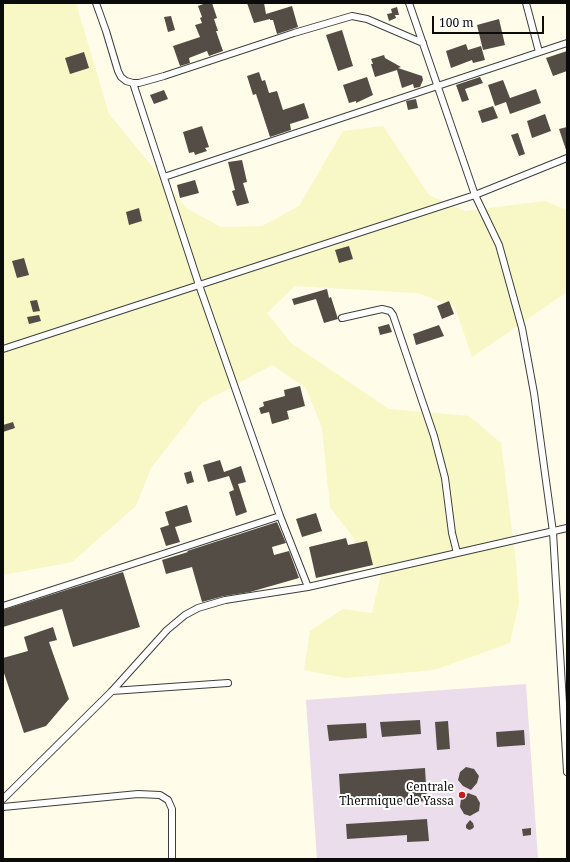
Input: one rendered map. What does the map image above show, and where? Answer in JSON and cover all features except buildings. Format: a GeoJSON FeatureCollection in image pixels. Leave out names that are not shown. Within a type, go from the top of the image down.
{"type":"FeatureCollection","features":[{"type":"Feature","properties":{"kind":"street"},"geometry":{"type":"LineString","coordinates":[[96,3],[118,71],[121,77],[126,81],[133,83],[139,83],[164,76],[294,33],[352,16],[367,19],[423,43]]}},
{"type":"Feature","properties":{"kind":"street"},"geometry":{"type":"LineString","coordinates":[[409,3],[475,195],[499,245],[522,328],[534,393],[552,532],[567,772]]}},
{"type":"Feature","properties":{"kind":"street"},"geometry":{"type":"LineString","coordinates":[[526,3],[539,52]]}},
{"type":"Feature","properties":{"kind":"street"},"geometry":{"type":"LineString","coordinates":[[164,177],[567,43]]}},
{"type":"Feature","properties":{"kind":"street"},"geometry":{"type":"LineString","coordinates":[[133,83],[199,284],[280,516],[308,587]]}},
{"type":"Feature","properties":{"kind":"street"},"geometry":{"type":"LineString","coordinates":[[3,349],[475,195],[567,158]]}},
{"type":"Feature","properties":{"kind":"street"},"geometry":{"type":"LineString","coordinates":[[342,318],[382,309],[390,311],[393,315],[434,436],[443,471],[452,533],[457,552]]}},
{"type":"Feature","properties":{"kind":"street"},"geometry":{"type":"LineString","coordinates":[[3,606],[280,516]]}},
{"type":"Feature","properties":{"kind":"street"},"geometry":{"type":"LineString","coordinates":[[3,799],[112,691],[167,630],[185,614],[198,608],[225,600],[308,587],[567,528]]}},
{"type":"Feature","properties":{"kind":"street"},"geometry":{"type":"LineString","coordinates":[[112,691],[228,683]]}},
{"type":"Feature","properties":{"kind":"street"},"geometry":{"type":"LineString","coordinates":[[3,807],[138,794],[160,795],[168,800],[172,809],[172,859]]}},
{"type":"Feature","properties":{"kind":"shaded area"},"geometry":{"type":"Polygon","coordinates":[[[526,684],[538,859],[317,859],[306,700],[526,684]]]}},
{"type":"Feature","properties":{"kind":"green space"},"geometry":{"type":"Polygon","coordinates":[[[3,3],[76,3],[109,114],[186,208],[221,227],[262,226],[299,206],[343,131],[383,126],[429,195],[465,211],[545,201],[567,210],[567,292],[472,357],[455,307],[417,293],[295,286],[267,313],[291,343],[389,409],[469,416],[501,443],[516,562],[519,602],[510,643],[434,670],[345,678],[304,670],[310,631],[343,609],[372,613],[381,574],[330,507],[322,428],[306,388],[272,365],[202,403],[151,468],[136,506],[72,562],[3,575],[3,3]]]}},
{"type":"Feature","properties":{"kind":"place","name":"Centrale Thermique de Yassa"},"geometry":{"type":"Point","coordinates":[462,795]}}]}
